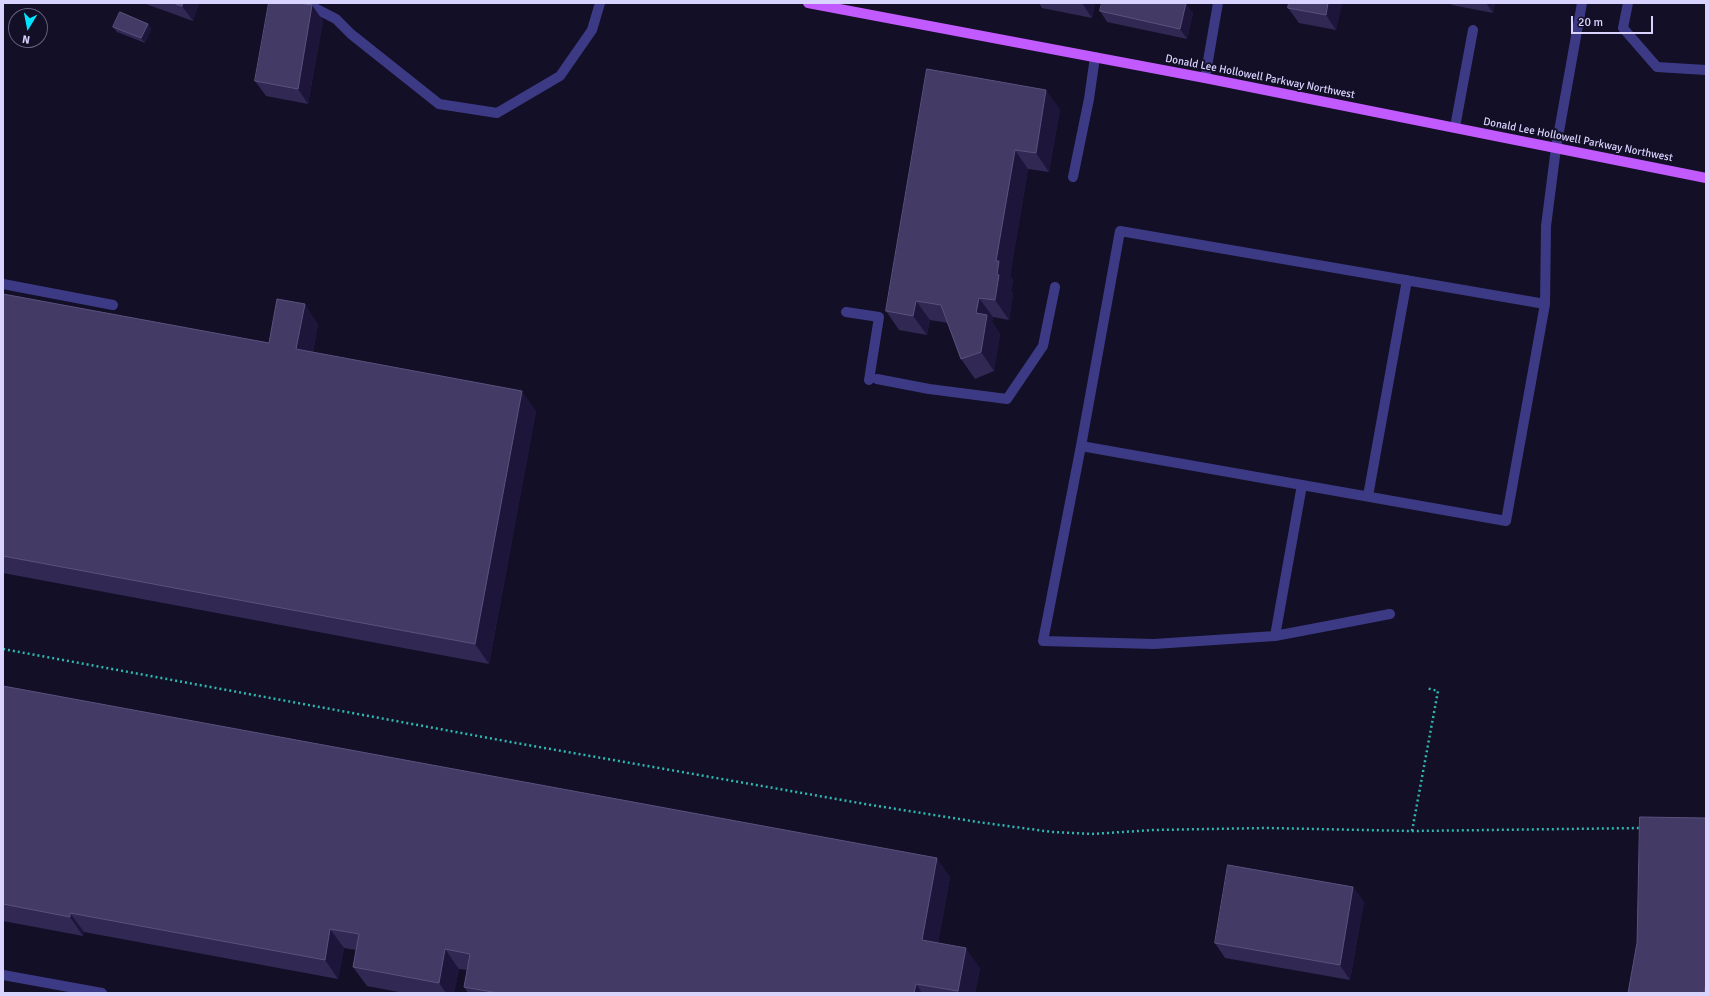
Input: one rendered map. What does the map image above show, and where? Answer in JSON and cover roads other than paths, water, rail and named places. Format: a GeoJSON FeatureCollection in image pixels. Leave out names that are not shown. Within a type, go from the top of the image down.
{"type":"FeatureCollection","features":[{"type":"Feature","properties":{"kind":"main road","name":"Donald Lee Hollowell Parkway Northwest"},"geometry":{"type":"LineString","coordinates":[[808,3],[831,5],[1455,127],[1706,178]]}},
{"type":"Feature","properties":{"kind":"street"},"geometry":{"type":"LineString","coordinates":[[305,3],[336,19],[351,34],[439,104],[497,113],[560,76],[592,30],[600,3]]}},
{"type":"Feature","properties":{"kind":"street"},"geometry":{"type":"LineString","coordinates":[[1205,78],[1218,3]]}},
{"type":"Feature","properties":{"kind":"street"},"geometry":{"type":"LineString","coordinates":[[1081,446],[1506,521],[1545,304],[1546,226],[1556,148],[1582,3]]}},
{"type":"Feature","properties":{"kind":"street"},"geometry":{"type":"LineString","coordinates":[[1628,3],[1623,28],[1657,67],[1706,70]]}},
{"type":"Feature","properties":{"kind":"street"},"geometry":{"type":"LineString","coordinates":[[1455,127],[1473,30]]}},
{"type":"Feature","properties":{"kind":"street"},"geometry":{"type":"LineString","coordinates":[[1073,177],[1089,100],[1095,57]]}},
{"type":"Feature","properties":{"kind":"street"},"geometry":{"type":"LineString","coordinates":[[1390,614],[1275,636],[1154,644],[1043,641],[1081,446],[1120,231],[1545,304]]}},
{"type":"Feature","properties":{"kind":"street"},"geometry":{"type":"LineString","coordinates":[[1368,496],[1407,280]]}},
{"type":"Feature","properties":{"kind":"street"},"geometry":{"type":"LineString","coordinates":[[3,284],[113,305]]}},
{"type":"Feature","properties":{"kind":"street"},"geometry":{"type":"LineString","coordinates":[[846,312],[879,317],[873,379],[929,389],[1007,399],[1043,346],[1055,287]]}},
{"type":"Feature","properties":{"kind":"street"},"geometry":{"type":"LineString","coordinates":[[1275,636],[1302,484]]}},
{"type":"Feature","properties":{"kind":"street"},"geometry":{"type":"LineString","coordinates":[[3,975],[102,993]]}}]}
